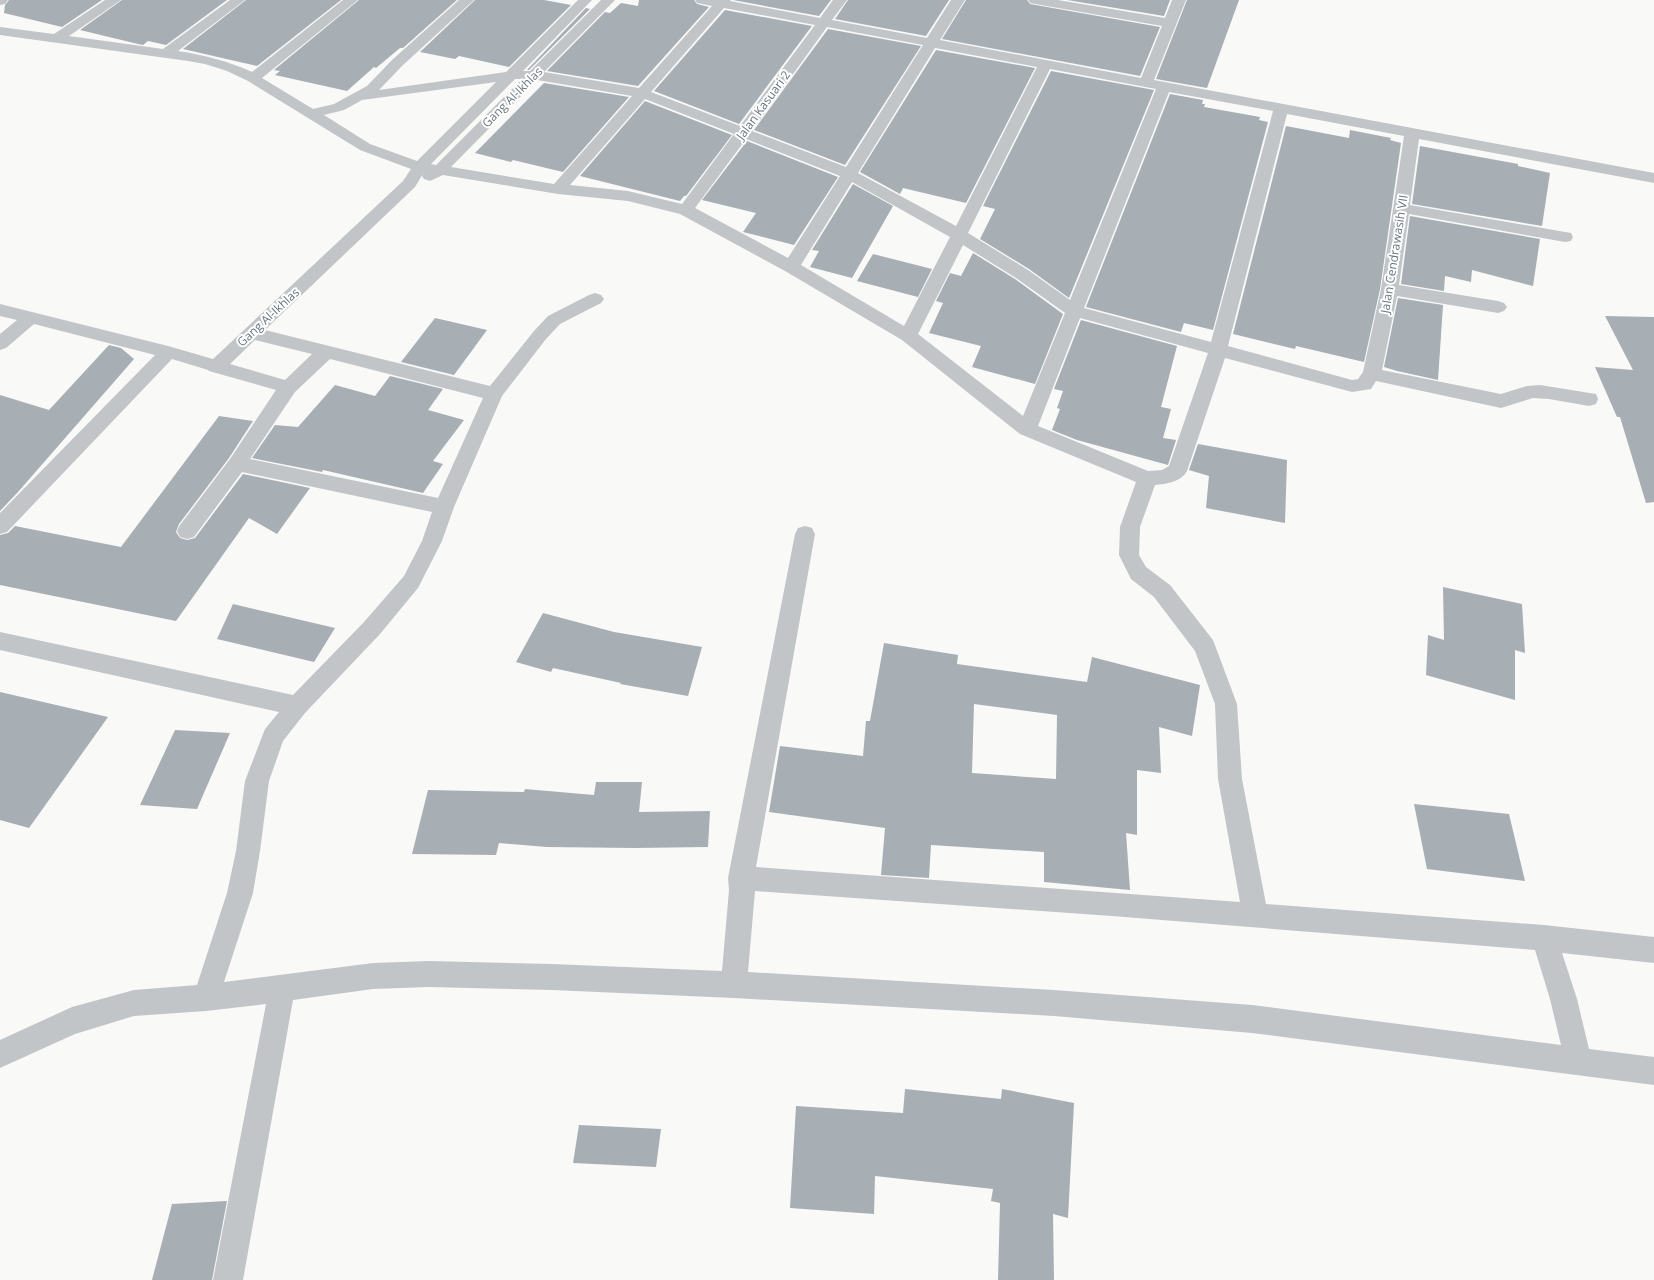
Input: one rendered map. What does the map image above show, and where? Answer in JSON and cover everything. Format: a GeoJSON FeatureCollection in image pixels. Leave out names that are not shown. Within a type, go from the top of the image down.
{"type":"FeatureCollection","features":[{"type":"Feature","properties":{"kind":"street"},"geometry":{"type":"LineString","coordinates":[[56,39],[114,0]]}},
{"type":"Feature","properties":{"kind":"street"},"geometry":{"type":"LineString","coordinates":[[166,54],[238,0]]}},
{"type":"Feature","properties":{"kind":"street"},"geometry":{"type":"LineString","coordinates":[[253,78],[351,0]]}},
{"type":"Feature","properties":{"kind":"street"},"geometry":{"type":"LineString","coordinates":[[310,114],[339,107],[362,96],[467,0]]}},
{"type":"Feature","properties":{"kind":"street","name":"Gang Al-Ikhlas"},"geometry":{"type":"LineString","coordinates":[[215,367],[408,184],[420,167],[585,0]]}},
{"type":"Feature","properties":{"kind":"street","name":"Gang Al-Ikhlas"},"geometry":{"type":"LineString","coordinates":[[408,184],[439,171],[608,0]]}},
{"type":"Feature","properties":{"kind":"street"},"geometry":{"type":"LineString","coordinates":[[702,0],[722,2],[823,23],[1654,178]]}},
{"type":"Feature","properties":{"kind":"street","name":"Jalan Kasuari 2"},"geometry":{"type":"LineString","coordinates":[[686,210],[840,0]]}},
{"type":"Feature","properties":{"kind":"street"},"geometry":{"type":"LineString","coordinates":[[791,267],[958,0]]}},
{"type":"Feature","properties":{"kind":"street"},"geometry":{"type":"LineString","coordinates":[[1035,0],[1170,23]]}},
{"type":"Feature","properties":{"kind":"street"},"geometry":{"type":"LineString","coordinates":[[1146,83],[1180,0]]}},
{"type":"Feature","properties":{"kind":"street"},"geometry":{"type":"LineString","coordinates":[[558,189],[722,2]]}},
{"type":"Feature","properties":{"kind":"street"},"geometry":{"type":"LineString","coordinates":[[0,31],[207,60],[232,68],[253,78],[365,147],[420,167],[558,189],[628,196],[686,210],[791,267],[908,336],[1027,428],[1147,478],[1165,477],[1177,471],[1218,351],[1281,108]]}},
{"type":"Feature","properties":{"kind":"street"},"geometry":{"type":"LineString","coordinates":[[908,336],[1046,64]]}},
{"type":"Feature","properties":{"kind":"street"},"geometry":{"type":"LineString","coordinates":[[362,96],[512,75],[534,75],[642,93],[849,174],[959,235],[1022,274],[1074,311],[1352,386],[1364,384],[1372,374],[1501,402],[1512,400],[1528,392],[1558,394],[1589,399]]}},
{"type":"Feature","properties":{"kind":"street"},"geometry":{"type":"LineString","coordinates":[[1027,428],[1164,86]]}},
{"type":"Feature","properties":{"kind":"street","name":"Jalan Cendrawasih VII"},"geometry":{"type":"LineString","coordinates":[[1372,374],[1390,290],[1412,133]]}},
{"type":"Feature","properties":{"kind":"street"},"geometry":{"type":"LineString","coordinates":[[1402,208],[1565,237]]}},
{"type":"Feature","properties":{"kind":"street"},"geometry":{"type":"LineString","coordinates":[[1390,290],[1498,307]]}},
{"type":"Feature","properties":{"kind":"street"},"geometry":{"type":"LineString","coordinates":[[208,992],[240,893],[248,851],[257,781],[273,736],[298,706],[372,628],[411,582],[432,541],[444,506],[494,394],[554,320],[595,299]]}},
{"type":"Feature","properties":{"kind":"street"},"geometry":{"type":"LineString","coordinates":[[0,310],[168,352],[215,367],[288,387]]}},
{"type":"Feature","properties":{"kind":"street"},"geometry":{"type":"LineString","coordinates":[[0,344],[30,318]]}},
{"type":"Feature","properties":{"kind":"street"},"geometry":{"type":"LineString","coordinates":[[252,333],[494,394]]}},
{"type":"Feature","properties":{"kind":"street"},"geometry":{"type":"LineString","coordinates":[[187,532],[237,464],[288,387],[327,351]]}},
{"type":"Feature","properties":{"kind":"street"},"geometry":{"type":"LineString","coordinates":[[0,526],[168,352]]}},
{"type":"Feature","properties":{"kind":"street"},"geometry":{"type":"LineString","coordinates":[[237,464],[444,506]]}},
{"type":"Feature","properties":{"kind":"street"},"geometry":{"type":"LineString","coordinates":[[1147,478],[1130,527],[1128,555],[1138,573],[1162,591],[1205,647],[1226,704],[1230,779],[1255,915]]}},
{"type":"Feature","properties":{"kind":"street"},"geometry":{"type":"LineString","coordinates":[[735,976],[741,884],[805,534]]}},
{"type":"Feature","properties":{"kind":"street"},"geometry":{"type":"LineString","coordinates":[[0,640],[298,706]]}},
{"type":"Feature","properties":{"kind":"street"},"geometry":{"type":"LineString","coordinates":[[741,884],[1255,915],[1544,938],[1654,950]]}},
{"type":"Feature","properties":{"kind":"street"},"geometry":{"type":"LineString","coordinates":[[1544,938],[1554,964],[1576,1050]]}},
{"type":"Feature","properties":{"kind":"street"},"geometry":{"type":"LineString","coordinates":[[0,1054],[72,1021],[134,1003],[208,992],[282,988],[373,976],[429,974],[552,977],[735,976],[1252,1019],[1576,1050],[1654,1071]]}},
{"type":"Feature","properties":{"kind":"street"},"geometry":{"type":"LineString","coordinates":[[228,1280],[282,988]]}},
{"type":"Feature","properties":{"kind":"building"},"geometry":{"type":"Polygon","coordinates":[[[9,0],[102,0],[62,27],[4,13],[5,5],[9,0]]]}},
{"type":"Feature","properties":{"kind":"building"},"geometry":{"type":"Polygon","coordinates":[[[122,0],[227,0],[166,45],[148,41],[143,45],[80,30],[122,0]]]}},
{"type":"Feature","properties":{"kind":"building"},"geometry":{"type":"Polygon","coordinates":[[[246,0],[341,0],[257,66],[183,49],[246,0]]]}},
{"type":"Feature","properties":{"kind":"building"},"geometry":{"type":"Polygon","coordinates":[[[359,0],[457,0],[403,48],[400,48],[376,68],[374,67],[347,91],[275,75],[280,71],[274,70],[359,0]]]}},
{"type":"Feature","properties":{"kind":"building"},"geometry":{"type":"Polygon","coordinates":[[[475,0],[544,0],[571,5],[509,67],[459,56],[455,59],[420,52],[475,0]]]}},
{"type":"Feature","properties":{"kind":"building"},"geometry":{"type":"Polygon","coordinates":[[[639,0],[694,0],[697,4],[709,7],[638,86],[547,71],[605,12],[610,13],[621,3],[638,6],[639,0]]]}},
{"type":"Feature","properties":{"kind":"building"},"geometry":{"type":"Polygon","coordinates":[[[733,0],[831,0],[819,16],[733,0]]]}},
{"type":"Feature","properties":{"kind":"building"},"geometry":{"type":"Polygon","coordinates":[[[848,0],[949,0],[926,36],[835,19],[848,0]]]}},
{"type":"Feature","properties":{"kind":"building"},"geometry":{"type":"Polygon","coordinates":[[[966,0],[1027,0],[1030,4],[1160,27],[1140,76],[942,39],[966,0]]]}},
{"type":"Feature","properties":{"kind":"building"},"geometry":{"type":"Polygon","coordinates":[[[1067,0],[1170,0],[1164,16],[1067,0]]]}},
{"type":"Feature","properties":{"kind":"building"},"geometry":{"type":"Polygon","coordinates":[[[1187,0],[1239,0],[1207,88],[1156,79],[1187,0]]]}},
{"type":"Feature","properties":{"kind":"building"},"geometry":{"type":"Polygon","coordinates":[[[586,8],[590,9],[529,70],[527,70],[586,8]]]}},
{"type":"Feature","properties":{"kind":"building"},"geometry":{"type":"Polygon","coordinates":[[[725,10],[812,26],[739,124],[654,91],[725,10]]]}},
{"type":"Feature","properties":{"kind":"building"},"geometry":{"type":"Polygon","coordinates":[[[828,29],[921,46],[845,165],[754,130],[828,29]]]}},
{"type":"Feature","properties":{"kind":"building"},"geometry":{"type":"Polygon","coordinates":[[[936,50],[1035,68],[966,203],[903,188],[900,194],[860,172],[936,50]]]}},
{"type":"Feature","properties":{"kind":"building"},"geometry":{"type":"Polygon","coordinates":[[[1051,71],[1154,90],[1069,298],[1029,269],[980,239],[995,209],[983,206],[1051,71]]]}},
{"type":"Feature","properties":{"kind":"building"},"geometry":{"type":"Polygon","coordinates":[[[544,83],[629,97],[563,172],[475,153],[544,83]]]}},
{"type":"Feature","properties":{"kind":"building"},"geometry":{"type":"Polygon","coordinates":[[[1170,94],[1203,100],[1202,104],[1205,104],[1204,107],[1260,117],[1259,120],[1268,122],[1213,330],[1184,323],[1181,332],[1086,307],[1170,94]]]}},
{"type":"Feature","properties":{"kind":"building"},"geometry":{"type":"Polygon","coordinates":[[[645,101],[732,135],[686,196],[684,196],[680,201],[580,176],[645,101]]]}},
{"type":"Feature","properties":{"kind":"building"},"geometry":{"type":"Polygon","coordinates":[[[1286,126],[1349,138],[1350,130],[1391,138],[1390,140],[1401,143],[1380,289],[1364,362],[1296,346],[1295,349],[1233,334],[1286,126]]]}},
{"type":"Feature","properties":{"kind":"building"},"geometry":{"type":"Polygon","coordinates":[[[747,141],[838,177],[794,245],[743,232],[756,213],[702,200],[747,141]]]}},
{"type":"Feature","properties":{"kind":"building"},"geometry":{"type":"Polygon","coordinates":[[[1420,146],[1518,164],[1518,166],[1550,173],[1542,226],[1412,204],[1420,146]]]}},
{"type":"Feature","properties":{"kind":"building"},"geometry":{"type":"Polygon","coordinates":[[[853,184],[893,206],[852,278],[810,267],[819,251],[812,250],[853,184]]]}},
{"type":"Feature","properties":{"kind":"building"},"geometry":{"type":"Polygon","coordinates":[[[1410,216],[1540,239],[1533,286],[1472,270],[1471,282],[1445,276],[1444,291],[1401,284],[1410,216]]]}},
{"type":"Feature","properties":{"kind":"building"},"geometry":{"type":"Polygon","coordinates":[[[973,253],[1015,279],[1063,314],[1035,384],[972,367],[981,346],[929,333],[943,303],[936,301],[950,273],[961,276],[973,253]]]}},
{"type":"Feature","properties":{"kind":"building"},"geometry":{"type":"Polygon","coordinates":[[[873,254],[932,269],[918,297],[857,281],[873,254]]]}},
{"type":"Feature","properties":{"kind":"building"},"geometry":{"type":"Polygon","coordinates":[[[1398,298],[1443,305],[1438,380],[1384,367],[1398,298]]]}},
{"type":"Feature","properties":{"kind":"building"},"geometry":{"type":"Polygon","coordinates":[[[1605,316],[1654,317],[1654,502],[1646,503],[1620,417],[1617,417],[1595,367],[1633,370],[1605,316]]]}},
{"type":"Feature","properties":{"kind":"building"},"geometry":{"type":"Polygon","coordinates":[[[435,318],[487,330],[454,375],[401,362],[435,318]]]}},
{"type":"Feature","properties":{"kind":"building"},"geometry":{"type":"Polygon","coordinates":[[[1081,320],[1177,346],[1161,407],[1171,409],[1163,438],[1176,440],[1168,465],[1077,440],[1052,430],[1060,409],[1057,408],[1063,391],[1054,389],[1081,320]]]}},
{"type":"Feature","properties":{"kind":"building"},"geometry":{"type":"Polygon","coordinates":[[[109,345],[121,348],[134,359],[0,511],[0,395],[49,410],[109,345]]]}},
{"type":"Feature","properties":{"kind":"building"},"geometry":{"type":"Polygon","coordinates":[[[390,376],[443,389],[428,410],[464,420],[433,461],[443,464],[423,493],[323,470],[322,472],[252,458],[275,425],[298,427],[335,385],[375,396],[390,376]]]}},
{"type":"Feature","properties":{"kind":"building"},"geometry":{"type":"Polygon","coordinates":[[[219,416],[253,421],[229,458],[179,524],[176,532],[180,538],[187,540],[195,538],[243,474],[310,488],[277,534],[249,518],[176,621],[0,585],[0,535],[8,533],[15,526],[121,547],[219,416]]]}},
{"type":"Feature","properties":{"kind":"building"},"geometry":{"type":"Polygon","coordinates":[[[1198,444],[1287,460],[1285,523],[1206,508],[1209,476],[1189,470],[1198,444]]]}},
{"type":"Feature","properties":{"kind":"building"},"geometry":{"type":"Polygon","coordinates":[[[1443,587],[1522,604],[1525,653],[1515,650],[1515,700],[1426,675],[1428,635],[1444,640],[1443,587]]]}},
{"type":"Feature","properties":{"kind":"building"},"geometry":{"type":"Polygon","coordinates":[[[233,604],[335,628],[314,662],[217,639],[233,604]]]}},
{"type":"Feature","properties":{"kind":"building"},"geometry":{"type":"Polygon","coordinates":[[[543,613],[614,632],[702,647],[688,696],[620,684],[621,683],[553,668],[551,672],[516,662],[543,613]]]}},
{"type":"Feature","properties":{"kind":"building"},"geometry":{"type":"Polygon","coordinates":[[[884,643],[958,655],[957,664],[1087,682],[1092,657],[1200,685],[1192,736],[1159,727],[1161,773],[1137,770],[1137,835],[1126,833],[1130,890],[1044,882],[1044,852],[931,845],[929,878],[881,875],[885,828],[769,812],[780,746],[863,756],[866,721],[870,721],[884,643]],[[974,704],[972,773],[1056,779],[1057,715],[974,704]]]}},
{"type":"Feature","properties":{"kind":"building"},"geometry":{"type":"Polygon","coordinates":[[[0,692],[108,717],[29,828],[0,820],[0,692]]]}},
{"type":"Feature","properties":{"kind":"building"},"geometry":{"type":"Polygon","coordinates":[[[175,730],[230,733],[197,809],[140,805],[175,730]]]}},
{"type":"Feature","properties":{"kind":"building"},"geometry":{"type":"Polygon","coordinates":[[[596,782],[642,782],[639,812],[710,811],[708,847],[547,847],[499,843],[496,855],[412,854],[428,790],[524,792],[525,789],[594,795],[596,782]]]}},
{"type":"Feature","properties":{"kind":"building"},"geometry":{"type":"Polygon","coordinates":[[[1414,804],[1509,814],[1525,881],[1427,869],[1414,804]]]}},
{"type":"Feature","properties":{"kind":"building"},"geometry":{"type":"Polygon","coordinates":[[[905,1089],[1001,1099],[1002,1089],[1074,1103],[1068,1218],[1053,1214],[1054,1280],[998,1280],[1000,1203],[991,1201],[993,1189],[875,1176],[874,1214],[790,1208],[796,1106],[903,1113],[905,1089]]]}},
{"type":"Feature","properties":{"kind":"building"},"geometry":{"type":"Polygon","coordinates":[[[579,1125],[661,1129],[656,1167],[573,1163],[579,1125]]]}},
{"type":"Feature","properties":{"kind":"building"},"geometry":{"type":"Polygon","coordinates":[[[227,1201],[212,1280],[152,1280],[172,1204],[227,1201]]]}}]}
